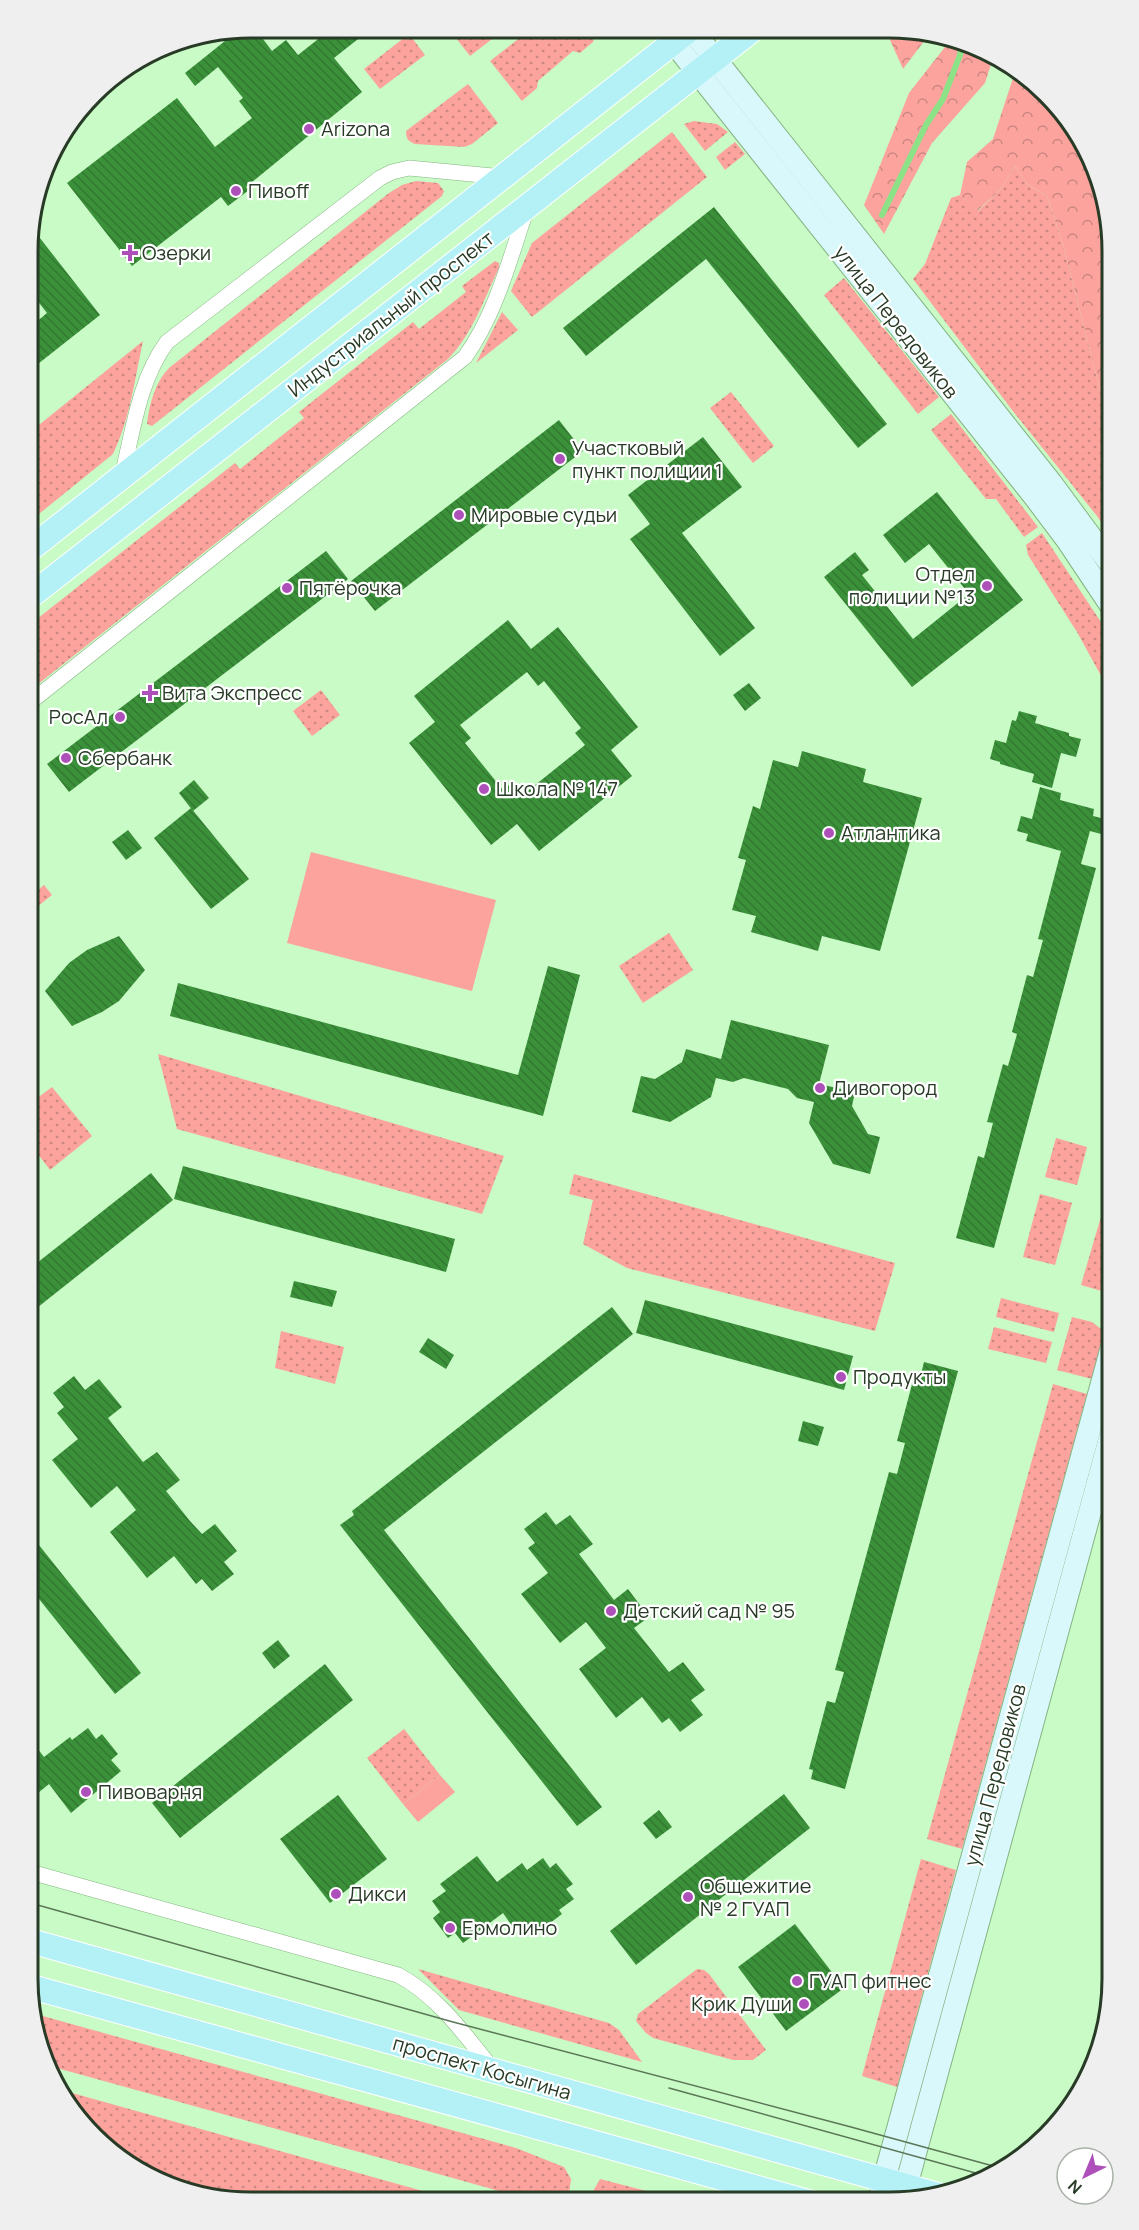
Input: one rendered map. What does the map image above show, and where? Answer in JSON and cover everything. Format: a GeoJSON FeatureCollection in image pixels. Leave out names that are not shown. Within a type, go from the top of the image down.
{"type":"FeatureCollection","features":[{"type":"Feature","properties":{"kind":"main road","name":"Индустриальный проспект"},"geometry":{"type":"LineString","coordinates":[[38,542],[503,177],[674,38]]}},
{"type":"Feature","properties":{"kind":"main road","name":"Индустриальный проспект"},"geometry":{"type":"LineString","coordinates":[[38,590],[742,38]]}},
{"type":"Feature","properties":{"kind":"main road","name":"проспект Косыгина"},"geometry":{"type":"LineString","coordinates":[[38,1943],[495,2072],[892,2192]]}},
{"type":"Feature","properties":{"kind":"main road","name":"проспект Косыгина"},"geometry":{"type":"LineString","coordinates":[[38,1989],[776,2193]]}},
{"type":"Feature","properties":{"kind":"street","name":"улица Передовиков"},"geometry":{"type":"LineString","coordinates":[[684,38],[1051,483],[1102,552]]}},
{"type":"Feature","properties":{"kind":"street","name":"улица Передовиков"},"geometry":{"type":"LineString","coordinates":[[707,66],[1068,541],[1102,593]]}},
{"type":"Feature","properties":{"kind":"street"},"geometry":{"type":"LineString","coordinates":[[122,477],[147,376],[155,357],[167,342],[386,175],[409,168],[503,177]]}},
{"type":"Feature","properties":{"kind":"street"},"geometry":{"type":"LineString","coordinates":[[38,696],[465,357],[498,293],[526,208]]}},
{"type":"Feature","properties":{"kind":"street","name":"улица Передовиков"},"geometry":{"type":"LineString","coordinates":[[892,2192],[1102,1385]]}},
{"type":"Feature","properties":{"kind":"street","name":"улица Передовиков"},"geometry":{"type":"LineString","coordinates":[[892,2192],[1102,1466]]}},
{"type":"Feature","properties":{"kind":"street"},"geometry":{"type":"LineString","coordinates":[[38,1874],[398,1975],[426,1994],[462,2031],[495,2072]]}},
{"type":"Feature","properties":{"kind":"green space"},"geometry":{"type":"Polygon","coordinates":[[[404,38],[412,38],[425,55],[380,89],[364,69],[404,38]]]}},
{"type":"Feature","properties":{"kind":"green space"},"geometry":{"type":"Polygon","coordinates":[[[456,38],[493,38],[470,56],[456,38]]]}},
{"type":"Feature","properties":{"kind":"green space"},"geometry":{"type":"Polygon","coordinates":[[[519,38],[592,38],[594,41],[580,53],[573,51],[538,81],[537,88],[522,101],[490,61],[519,38]]]}},
{"type":"Feature","properties":{"kind":"green space"},"geometry":{"type":"Polygon","coordinates":[[[889,38],[924,41],[903,69],[889,38]]]}},
{"type":"Feature","properties":{"kind":"green space"},"geometry":{"type":"Polygon","coordinates":[[[946,46],[991,64],[985,83],[932,143],[884,234],[864,205],[909,93],[946,46]]]}},
{"type":"Feature","properties":{"kind":"green space"},"geometry":{"type":"Polygon","coordinates":[[[1013,78],[1049,110],[1066,132],[1080,156],[1094,195],[1100,223],[1102,398],[1063,244],[1047,196],[1027,184],[1015,166],[1000,190],[977,211],[960,195],[967,162],[993,139],[1013,78]]]}},
{"type":"Feature","properties":{"kind":"green space"},"geometry":{"type":"Polygon","coordinates":[[[468,84],[498,123],[472,144],[464,147],[415,144],[409,141],[406,131],[468,84]]]}},
{"type":"Feature","properties":{"kind":"green space"},"geometry":{"type":"Polygon","coordinates":[[[694,121],[717,124],[728,132],[705,151],[684,124],[694,121]]]}},
{"type":"Feature","properties":{"kind":"green space"},"geometry":{"type":"Polygon","coordinates":[[[672,132],[707,177],[532,317],[511,291],[532,243],[672,132]]]}},
{"type":"Feature","properties":{"kind":"green space"},"geometry":{"type":"Polygon","coordinates":[[[735,142],[745,154],[725,170],[716,157],[735,142]]]}},
{"type":"Feature","properties":{"kind":"green space"},"geometry":{"type":"Polygon","coordinates":[[[1015,166],[1027,184],[1047,196],[1063,244],[1102,398],[1102,524],[913,279],[925,264],[951,198],[960,195],[978,211],[1000,190],[1015,166]]]}},
{"type":"Feature","properties":{"kind":"green space"},"geometry":{"type":"Polygon","coordinates":[[[416,181],[438,183],[444,191],[442,196],[152,426],[147,424],[154,394],[169,368],[389,193],[402,185],[416,181]]]}},
{"type":"Feature","properties":{"kind":"green space"},"geometry":{"type":"Polygon","coordinates":[[[495,261],[499,263],[499,268],[477,316],[464,339],[448,359],[38,684],[38,618],[235,463],[240,469],[304,418],[299,412],[413,322],[419,329],[466,292],[462,286],[495,261]]]}},
{"type":"Feature","properties":{"kind":"green space"},"geometry":{"type":"Polygon","coordinates":[[[844,278],[939,397],[918,414],[824,295],[844,278]]]}},
{"type":"Feature","properties":{"kind":"green space"},"geometry":{"type":"Polygon","coordinates":[[[502,312],[518,330],[476,363],[502,312]]]}},
{"type":"Feature","properties":{"kind":"green space"},"geometry":{"type":"Polygon","coordinates":[[[143,341],[128,413],[113,454],[38,515],[38,426],[143,341]]]}},
{"type":"Feature","properties":{"kind":"green space"},"geometry":{"type":"Polygon","coordinates":[[[731,392],[774,446],[753,463],[710,408],[731,392]]]}},
{"type":"Feature","properties":{"kind":"green space"},"geometry":{"type":"Polygon","coordinates":[[[951,414],[1038,527],[1024,537],[996,499],[986,499],[931,430],[951,414]]]}},
{"type":"Feature","properties":{"kind":"green space"},"geometry":{"type":"Polygon","coordinates":[[[1042,533],[1099,619],[1102,625],[1102,678],[1077,632],[1028,555],[1026,545],[1042,533]]]}},
{"type":"Feature","properties":{"kind":"green space"},"geometry":{"type":"Polygon","coordinates":[[[321,690],[340,715],[312,736],[293,711],[321,690]]]}},
{"type":"Feature","properties":{"kind":"green space"},"geometry":{"type":"Polygon","coordinates":[[[311,852],[496,900],[472,991],[287,943],[311,852]]]}},
{"type":"Feature","properties":{"kind":"green space"},"geometry":{"type":"Polygon","coordinates":[[[44,885],[52,895],[38,906],[38,890],[44,885]]]}},
{"type":"Feature","properties":{"kind":"green space"},"geometry":{"type":"Polygon","coordinates":[[[669,933],[693,970],[643,1003],[619,966],[669,933]]]}},
{"type":"Feature","properties":{"kind":"green space"},"geometry":{"type":"Polygon","coordinates":[[[158,1054],[504,1156],[482,1214],[177,1129],[158,1054]]]}},
{"type":"Feature","properties":{"kind":"green space"},"geometry":{"type":"Polygon","coordinates":[[[52,1087],[92,1136],[50,1170],[38,1154],[38,1098],[52,1087]]]}},
{"type":"Feature","properties":{"kind":"green space"},"geometry":{"type":"Polygon","coordinates":[[[1056,1138],[1087,1147],[1077,1185],[1045,1177],[1056,1138]]]}},
{"type":"Feature","properties":{"kind":"green space"},"geometry":{"type":"Polygon","coordinates":[[[574,1174],[895,1263],[875,1331],[627,1268],[583,1244],[593,1200],[569,1194],[574,1174]]]}},
{"type":"Feature","properties":{"kind":"green space"},"geometry":{"type":"Polygon","coordinates":[[[1040,1194],[1072,1203],[1055,1265],[1023,1257],[1040,1194]]]}},
{"type":"Feature","properties":{"kind":"green space"},"geometry":{"type":"Polygon","coordinates":[[[1102,1213],[1102,1291],[1081,1285],[1102,1213]]]}},
{"type":"Feature","properties":{"kind":"green space"},"geometry":{"type":"Polygon","coordinates":[[[1001,1298],[1059,1313],[1054,1332],[996,1317],[1001,1298]]]}},
{"type":"Feature","properties":{"kind":"green space"},"geometry":{"type":"Polygon","coordinates":[[[1072,1317],[1092,1322],[1102,1330],[1102,1343],[1092,1379],[1057,1370],[1072,1317]]]}},
{"type":"Feature","properties":{"kind":"green space"},"geometry":{"type":"Polygon","coordinates":[[[994,1327],[1052,1342],[1046,1363],[988,1349],[994,1327]]]}},
{"type":"Feature","properties":{"kind":"green space"},"geometry":{"type":"Polygon","coordinates":[[[281,1331],[344,1347],[335,1384],[275,1368],[281,1331]]]}},
{"type":"Feature","properties":{"kind":"green space"},"geometry":{"type":"Polygon","coordinates":[[[1053,1384],[1087,1394],[962,1849],[927,1839],[1053,1384]]]}},
{"type":"Feature","properties":{"kind":"green space"},"geometry":{"type":"Polygon","coordinates":[[[404,1729],[440,1775],[403,1804],[367,1758],[404,1729]]]}},
{"type":"Feature","properties":{"kind":"green space"},"geometry":{"type":"Polygon","coordinates":[[[440,1775],[455,1792],[418,1822],[403,1804],[440,1775]]]}},
{"type":"Feature","properties":{"kind":"green space"},"geometry":{"type":"Polygon","coordinates":[[[921,1859],[956,1870],[897,2087],[862,2076],[921,1859]]]}},
{"type":"Feature","properties":{"kind":"green space"},"geometry":{"type":"Polygon","coordinates":[[[418,1969],[609,2023],[619,2030],[642,2062],[459,2010],[418,1969]]]}},
{"type":"Feature","properties":{"kind":"green space"},"geometry":{"type":"Polygon","coordinates":[[[697,1969],[709,1974],[766,2050],[753,2060],[733,2060],[653,2038],[636,2021],[638,2014],[697,1969]]]}},
{"type":"Feature","properties":{"kind":"green space"},"geometry":{"type":"Polygon","coordinates":[[[41,2015],[516,2148],[564,2167],[571,2179],[569,2193],[507,2193],[57,2068],[41,2015]]]}},
{"type":"Feature","properties":{"kind":"green space"},"geometry":{"type":"Polygon","coordinates":[[[70,2092],[430,2193],[250,2193],[223,2191],[195,2185],[156,2171],[121,2149],[90,2120],[70,2092]]]}},
{"type":"Feature","properties":{"kind":"green space"},"geometry":{"type":"Polygon","coordinates":[[[600,2179],[654,2193],[592,2193],[600,2179]]]}},
{"type":"Feature","properties":{"kind":"building"},"geometry":{"type":"Polygon","coordinates":[[[262,38],[272,51],[286,40],[298,55],[319,38],[359,38],[334,58],[362,92],[246,187],[249,190],[228,206],[221,197],[132,266],[67,183],[177,98],[215,147],[252,118],[239,101],[243,98],[218,67],[195,86],[185,73],[228,39],[262,38]]]}},
{"type":"Feature","properties":{"kind":"building"},"geometry":{"type":"Polygon","coordinates":[[[714,207],[887,424],[858,448],[706,259],[586,356],[563,328],[714,207]]]}},
{"type":"Feature","properties":{"kind":"building"},"geometry":{"type":"Polygon","coordinates":[[[38,236],[100,315],[38,364],[38,320],[47,313],[38,302],[38,236]]]}},
{"type":"Feature","properties":{"kind":"building"},"geometry":{"type":"Polygon","coordinates":[[[559,420],[583,451],[375,611],[351,581],[559,420]]]}},
{"type":"Feature","properties":{"kind":"building"},"geometry":{"type":"Polygon","coordinates":[[[703,437],[742,487],[682,533],[755,628],[720,656],[630,539],[650,524],[628,495],[703,437]]]}},
{"type":"Feature","properties":{"kind":"building","name":"Отдел полиции №13"},"geometry":{"type":"Polygon","coordinates":[[[937,492],[1023,600],[912,687],[824,577],[855,552],[869,570],[862,575],[913,639],[969,594],[929,544],[905,563],[883,535],[937,492]]]}},
{"type":"Feature","properties":{"kind":"building"},"geometry":{"type":"Polygon","coordinates":[[[326,551],[348,579],[69,792],[47,764],[326,551]]]}},
{"type":"Feature","properties":{"kind":"building"},"geometry":{"type":"Polygon","coordinates":[[[508,620],[531,649],[558,627],[638,727],[611,750],[632,776],[539,851],[517,824],[491,845],[409,743],[435,722],[414,696],[508,620]],[[527,672],[460,725],[471,738],[465,743],[503,790],[509,785],[519,798],[585,745],[575,733],[581,728],[544,681],[538,686],[527,672]]]}},
{"type":"Feature","properties":{"kind":"building"},"geometry":{"type":"Polygon","coordinates":[[[749,683],[761,698],[745,711],[733,695],[749,683]]]}},
{"type":"Feature","properties":{"kind":"building"},"geometry":{"type":"Polygon","coordinates":[[[1019,711],[1037,716],[1035,723],[1081,739],[1076,757],[1061,753],[1052,788],[1032,782],[1034,774],[990,759],[995,740],[1006,743],[1012,720],[1016,721],[1019,711]]]}},
{"type":"Feature","properties":{"kind":"building","name":"Атлантика"},"geometry":{"type":"Polygon","coordinates":[[[802,751],[866,769],[863,782],[922,798],[880,951],[822,936],[818,951],[751,932],[756,916],[732,910],[746,860],[738,858],[753,806],[760,809],[773,760],[798,767],[802,751]]]}},
{"type":"Feature","properties":{"kind":"building"},"geometry":{"type":"Polygon","coordinates":[[[194,780],[209,798],[193,811],[179,793],[194,780]]]}},
{"type":"Feature","properties":{"kind":"building"},"geometry":{"type":"Polygon","coordinates":[[[1040,787],[1061,793],[1060,800],[1094,809],[1093,816],[1102,818],[1102,830],[1101,834],[1090,831],[1081,864],[1096,868],[994,1248],[956,1238],[978,1156],[984,1158],[993,1123],[987,1122],[1003,1064],[1008,1066],[1017,1034],[1012,1032],[1027,975],[1033,977],[1043,940],[1038,939],[1061,851],[1026,841],[1028,834],[1017,831],[1021,816],[1032,819],[1040,787]]]}},
{"type":"Feature","properties":{"kind":"building"},"geometry":{"type":"Polygon","coordinates":[[[191,808],[249,879],[211,909],[154,838],[191,808]]]}},
{"type":"Feature","properties":{"kind":"building"},"geometry":{"type":"Polygon","coordinates":[[[128,830],[142,848],[126,860],[112,842],[128,830]]]}},
{"type":"Feature","properties":{"kind":"building"},"geometry":{"type":"Polygon","coordinates":[[[119,936],[145,970],[119,1001],[72,1026],[45,991],[69,963],[87,950],[119,936]]]}},
{"type":"Feature","properties":{"kind":"building"},"geometry":{"type":"Polygon","coordinates":[[[548,966],[580,975],[543,1116],[170,1016],[178,983],[518,1075],[548,966]]]}},
{"type":"Feature","properties":{"kind":"building"},"geometry":{"type":"Polygon","coordinates":[[[731,1020],[829,1045],[819,1084],[855,1092],[852,1106],[868,1134],[880,1137],[870,1174],[833,1164],[809,1123],[814,1102],[797,1098],[788,1089],[744,1078],[733,1082],[716,1078],[711,1097],[670,1122],[632,1112],[641,1076],[655,1079],[682,1062],[686,1049],[721,1059],[731,1020]]]}},
{"type":"Feature","properties":{"kind":"building"},"geometry":{"type":"Polygon","coordinates":[[[183,1166],[455,1239],[446,1272],[174,1199],[183,1166]]]}},
{"type":"Feature","properties":{"kind":"building"},"geometry":{"type":"Polygon","coordinates":[[[151,1173],[173,1200],[38,1307],[38,1262],[151,1173]]]}},
{"type":"Feature","properties":{"kind":"building"},"geometry":{"type":"Polygon","coordinates":[[[294,1281],[337,1291],[332,1307],[290,1297],[294,1281]]]}},
{"type":"Feature","properties":{"kind":"building"},"geometry":{"type":"Polygon","coordinates":[[[645,1300],[853,1356],[844,1390],[636,1333],[645,1300]]]}},
{"type":"Feature","properties":{"kind":"building"},"geometry":{"type":"Polygon","coordinates":[[[612,1307],[633,1334],[384,1530],[602,1807],[577,1826],[340,1525],[354,1515],[352,1511],[612,1307]]]}},
{"type":"Feature","properties":{"kind":"building"},"geometry":{"type":"Polygon","coordinates":[[[428,1338],[454,1355],[446,1369],[419,1352],[428,1338]]]}},
{"type":"Feature","properties":{"kind":"building"},"geometry":{"type":"Polygon","coordinates":[[[924,1362],[958,1371],[845,1789],[811,1779],[813,1770],[809,1769],[827,1701],[835,1703],[844,1672],[835,1670],[889,1472],[897,1474],[905,1443],[897,1441],[915,1373],[921,1374],[924,1362]]]}},
{"type":"Feature","properties":{"kind":"building"},"geometry":{"type":"Polygon","coordinates":[[[74,1376],[85,1390],[99,1379],[122,1407],[108,1418],[118,1431],[143,1462],[157,1452],[180,1480],[166,1491],[190,1521],[202,1534],[215,1524],[237,1551],[224,1562],[234,1574],[212,1591],[202,1579],[196,1584],[174,1556],[147,1578],[110,1532],[136,1510],[117,1486],[91,1508],[52,1460],[78,1439],[57,1413],[64,1407],[53,1393],[74,1376]]]}},
{"type":"Feature","properties":{"kind":"building"},"geometry":{"type":"Polygon","coordinates":[[[803,1421],[824,1427],[818,1446],[798,1441],[803,1421]]]}},
{"type":"Feature","properties":{"kind":"building"},"geometry":{"type":"Polygon","coordinates":[[[546,1512],[556,1525],[570,1515],[593,1544],[579,1554],[614,1600],[628,1589],[649,1617],[634,1628],[669,1672],[683,1662],[705,1690],[691,1700],[703,1715],[680,1732],[669,1718],[662,1723],[642,1697],[616,1718],[579,1669],[606,1648],[586,1622],[560,1643],[521,1594],[548,1573],[528,1548],[535,1543],[524,1529],[546,1512]]]}},
{"type":"Feature","properties":{"kind":"building"},"geometry":{"type":"Polygon","coordinates":[[[38,1544],[141,1673],[115,1694],[38,1598],[38,1544]]]}},
{"type":"Feature","properties":{"kind":"building"},"geometry":{"type":"Polygon","coordinates":[[[278,1640],[290,1656],[274,1669],[262,1653],[278,1640]]]}},
{"type":"Feature","properties":{"kind":"building"},"geometry":{"type":"Polygon","coordinates":[[[325,1664],[353,1700],[180,1838],[152,1803],[325,1664]]]}},
{"type":"Feature","properties":{"kind":"building"},"geometry":{"type":"Polygon","coordinates":[[[88,1728],[96,1739],[102,1734],[118,1754],[111,1760],[121,1771],[71,1813],[49,1784],[38,1793],[38,1749],[44,1757],[70,1737],[72,1740],[88,1728]]]}},
{"type":"Feature","properties":{"kind":"building","name":"Общежитие № 2 ГУАП"},"geometry":{"type":"Polygon","coordinates":[[[784,1794],[810,1828],[636,1965],[610,1931],[784,1794]]]}},
{"type":"Feature","properties":{"kind":"building"},"geometry":{"type":"Polygon","coordinates":[[[338,1795],[387,1859],[330,1903],[280,1839],[338,1795]]]}},
{"type":"Feature","properties":{"kind":"building"},"geometry":{"type":"Polygon","coordinates":[[[659,1810],[672,1827],[656,1839],[643,1823],[659,1810]]]}},
{"type":"Feature","properties":{"kind":"building"},"geometry":{"type":"Polygon","coordinates":[[[477,1856],[497,1882],[522,1863],[527,1870],[543,1858],[550,1868],[556,1863],[573,1884],[566,1889],[574,1899],[559,1910],[562,1914],[533,1936],[523,1924],[515,1930],[503,1913],[463,1943],[455,1933],[448,1938],[433,1918],[440,1912],[432,1901],[446,1891],[440,1884],[477,1856]]]}},
{"type":"Feature","properties":{"kind":"building","name":"ГУАП фитнес"},"geometry":{"type":"Polygon","coordinates":[[[795,1924],[844,1988],[786,2031],[738,1967],[795,1924]]]}},
{"type":"Feature","properties":{"kind":"waterway"},"geometry":{"type":"LineString","coordinates":[[882,215],[926,125],[943,99],[961,50]]}},
{"type":"Feature","properties":{"kind":"tram line"},"geometry":{"type":"LineString","coordinates":[[38,1905],[453,2022],[992,2166]]}},
{"type":"Feature","properties":{"kind":"tram line"},"geometry":{"type":"LineString","coordinates":[[669,2088],[977,2173]]}},
{"type":"Feature","properties":{"kind":"place","name":"Arizona"},"geometry":{"type":"Point","coordinates":[309,129]}},
{"type":"Feature","properties":{"kind":"place","name":"Пивoff"},"geometry":{"type":"Point","coordinates":[236,191]}},
{"type":"Feature","properties":{"kind":"place","name":"Озерки"},"geometry":{"type":"Point","coordinates":[130,253]}},
{"type":"Feature","properties":{"kind":"place","name":"Участковый пункт полиции 1"},"geometry":{"type":"Point","coordinates":[560,459]}},
{"type":"Feature","properties":{"kind":"place","name":"Мировые судьи"},"geometry":{"type":"Point","coordinates":[459,515]}},
{"type":"Feature","properties":{"kind":"place","name":"Отдел полиции №13"},"geometry":{"type":"Point","coordinates":[987,586]}},
{"type":"Feature","properties":{"kind":"place","name":"Пятёрочка"},"geometry":{"type":"Point","coordinates":[287,588]}},
{"type":"Feature","properties":{"kind":"place","name":"Вита Экспресс"},"geometry":{"type":"Point","coordinates":[150,693]}},
{"type":"Feature","properties":{"kind":"place","name":"РосАл"},"geometry":{"type":"Point","coordinates":[120,717]}},
{"type":"Feature","properties":{"kind":"place","name":"Сбербанк"},"geometry":{"type":"Point","coordinates":[66,758]}},
{"type":"Feature","properties":{"kind":"place","name":"Школа № 147"},"geometry":{"type":"Point","coordinates":[484,789]}},
{"type":"Feature","properties":{"kind":"place","name":"Атлантика"},"geometry":{"type":"Point","coordinates":[829,833]}},
{"type":"Feature","properties":{"kind":"place","name":"Дивогород"},"geometry":{"type":"Point","coordinates":[820,1088]}},
{"type":"Feature","properties":{"kind":"place","name":"Продукты"},"geometry":{"type":"Point","coordinates":[841,1377]}},
{"type":"Feature","properties":{"kind":"place","name":"Детский сад № 95"},"geometry":{"type":"Point","coordinates":[611,1611]}},
{"type":"Feature","properties":{"kind":"place","name":"Пивоварня"},"geometry":{"type":"Point","coordinates":[86,1792]}},
{"type":"Feature","properties":{"kind":"place","name":"Дикси"},"geometry":{"type":"Point","coordinates":[336,1894]}},
{"type":"Feature","properties":{"kind":"place","name":"Общежитие № 2 ГУАП"},"geometry":{"type":"Point","coordinates":[688,1897]}},
{"type":"Feature","properties":{"kind":"place","name":"Ермолино"},"geometry":{"type":"Point","coordinates":[450,1928]}},
{"type":"Feature","properties":{"kind":"place","name":"ГУАП фитнес"},"geometry":{"type":"Point","coordinates":[797,1981]}},
{"type":"Feature","properties":{"kind":"place","name":"Крик Души"},"geometry":{"type":"Point","coordinates":[804,2004]}}]}
